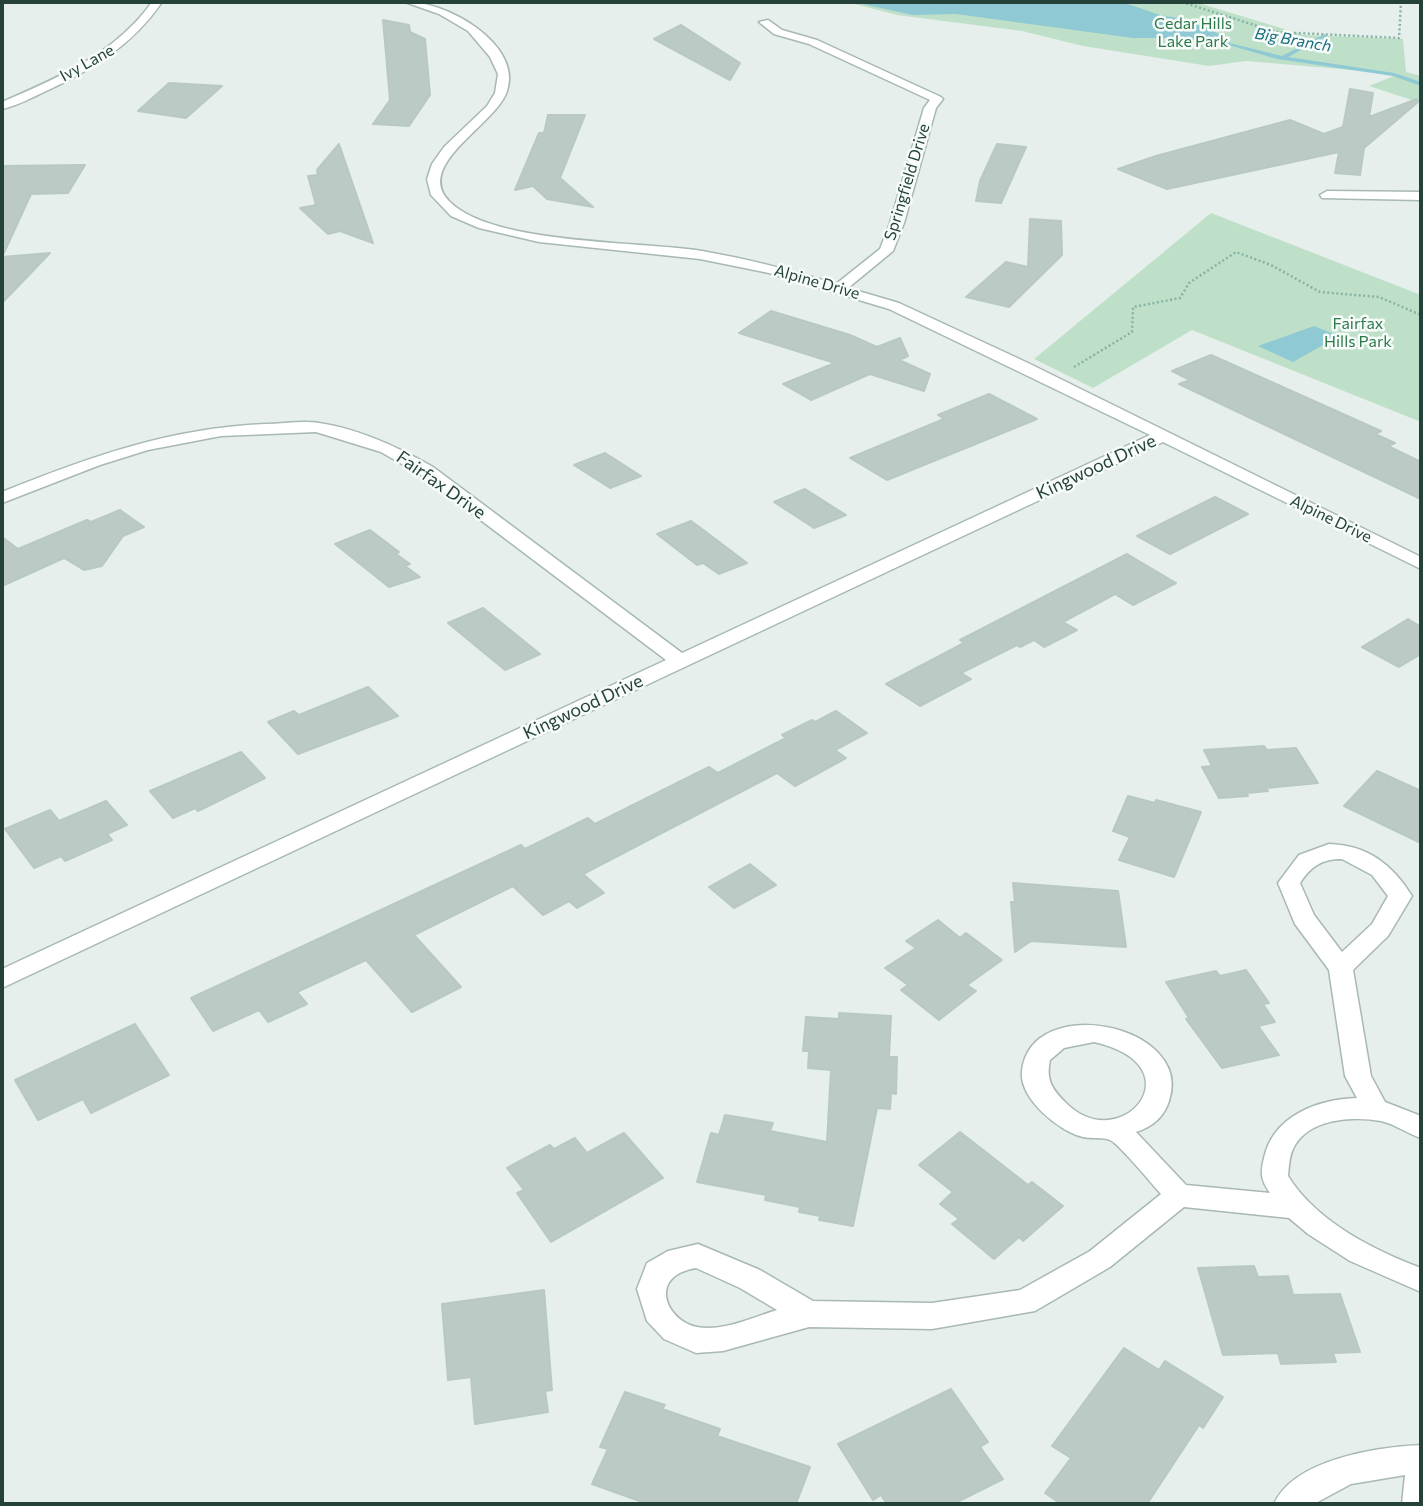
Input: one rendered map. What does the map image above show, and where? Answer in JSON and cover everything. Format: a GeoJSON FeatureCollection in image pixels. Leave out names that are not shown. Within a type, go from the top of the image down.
{"type":"FeatureCollection","features":[{"type":"Feature","properties":{"kind":"street","name":"Ivy Lane"},"geometry":{"type":"LineString","coordinates":[[2,106],[117,47],[143,23],[157,2]]}},
{"type":"Feature","properties":{"kind":"street","name":"Alpine Drive"},"geometry":{"type":"LineString","coordinates":[[410,2],[444,12],[476,30],[499,63],[505,79],[490,108],[434,169],[433,186],[450,209],[467,218],[516,234],[700,255],[772,269],[839,288],[934,323],[1421,564]]}},
{"type":"Feature","properties":{"kind":"street","name":"Springfield Drive"},"geometry":{"type":"LineString","coordinates":[[764,22],[778,32],[813,42],[937,99],[930,108],[897,223],[886,251],[839,288]]}},
{"type":"Feature","properties":{"kind":"street"},"geometry":{"type":"LineString","coordinates":[[1327,195],[1421,196]]}},
{"type":"Feature","properties":{"kind":"street","name":"Fairfax Drive"},"geometry":{"type":"LineString","coordinates":[[2,498],[94,461],[145,446],[221,431],[317,427],[387,448],[427,471],[680,661]]}},
{"type":"Feature","properties":{"kind":"street","name":"Kingwood Drive"},"geometry":{"type":"LineString","coordinates":[[2,979],[1164,435]]}},
{"type":"Feature","properties":{"kind":"street"},"geometry":{"type":"LineString","coordinates":[[1341,968],[1380,930],[1400,896],[1382,871],[1357,855],[1334,851],[1311,856],[1297,866],[1289,883],[1303,918],[1341,968],[1358,1076],[1377,1111]]}},
{"type":"Feature","properties":{"kind":"street"},"geometry":{"type":"LineString","coordinates":[[1117,1129],[1136,1124],[1149,1114],[1158,1101],[1161,1086],[1147,1057],[1132,1045],[1094,1033],[1074,1034],[1056,1040],[1042,1051],[1035,1065],[1034,1080],[1041,1097],[1055,1112],[1084,1126],[1117,1129],[1179,1195],[1294,1207]]}},
{"type":"Feature","properties":{"kind":"street"},"geometry":{"type":"LineString","coordinates":[[1421,1128],[1391,1113],[1357,1108],[1326,1112],[1301,1123],[1283,1141],[1274,1177],[1294,1207],[1324,1230],[1387,1267],[1421,1280]]}},
{"type":"Feature","properties":{"kind":"street"},"geometry":{"type":"LineString","coordinates":[[809,1314],[750,1279],[698,1256],[678,1259],[657,1272],[651,1289],[657,1312],[674,1330],[696,1340],[723,1338],[809,1314],[932,1316],[1025,1303],[1100,1259],[1179,1195]]}},
{"type":"Feature","properties":{"kind":"street"},"geometry":{"type":"LineString","coordinates":[[1290,1504],[1314,1484],[1363,1464],[1421,1459]]}},
{"type":"Feature","properties":{"kind":"street"},"geometry":{"type":"LineString","coordinates":[[1418,1504],[1421,1470]]}},
{"type":"Feature","properties":{"kind":"path"},"geometry":{"type":"LineString","coordinates":[[1182,2],[1276,32],[1399,38],[1401,2],[1398,2]]}},
{"type":"Feature","properties":{"kind":"path"},"geometry":{"type":"LineString","coordinates":[[1052,380],[1132,332],[1133,307],[1180,298],[1189,283],[1236,252],[1271,265],[1320,292],[1379,298],[1421,315]]}},
{"type":"Feature","properties":{"kind":"green space","name":"Cedar Hills Lake Park"},"geometry":{"type":"Polygon","coordinates":[[[847,2],[1195,2],[1304,35],[1403,39],[1406,72],[1421,76],[1421,103],[1369,86],[1399,74],[1246,61],[1209,66],[1083,46],[1022,31],[897,15],[847,2]]]}},
{"type":"Feature","properties":{"kind":"green space","name":"Fairfax Hills Park"},"geometry":{"type":"Polygon","coordinates":[[[1211,213],[1421,295],[1421,422],[1192,330],[1093,388],[1034,359],[1211,213]]]}},
{"type":"Feature","properties":{"kind":"water"},"geometry":{"type":"Polygon","coordinates":[[[854,2],[1122,2],[1210,29],[1228,39],[1229,43],[1207,44],[1176,38],[1133,38],[956,14],[912,15],[854,2]]]}},
{"type":"Feature","properties":{"kind":"water"},"geometry":{"type":"Polygon","coordinates":[[[1314,326],[1339,336],[1293,362],[1258,346],[1314,326]]]}},
{"type":"Feature","properties":{"kind":"building"},"geometry":{"type":"Polygon","coordinates":[[[383,20],[409,25],[410,32],[425,39],[430,95],[409,126],[373,124],[390,100],[383,20]]]}},
{"type":"Feature","properties":{"kind":"building"},"geometry":{"type":"Polygon","coordinates":[[[681,25],[740,63],[730,80],[654,39],[681,25]]]}},
{"type":"Feature","properties":{"kind":"building"},"geometry":{"type":"Polygon","coordinates":[[[169,83],[222,86],[186,118],[138,111],[169,83]]]}},
{"type":"Feature","properties":{"kind":"building"},"geometry":{"type":"Polygon","coordinates":[[[1350,89],[1373,93],[1369,117],[1417,99],[1418,102],[1364,148],[1360,175],[1335,173],[1339,152],[1167,189],[1118,169],[1290,120],[1324,134],[1343,127],[1350,89]]]}},
{"type":"Feature","properties":{"kind":"building"},"geometry":{"type":"Polygon","coordinates":[[[548,115],[585,115],[560,178],[593,207],[547,199],[533,186],[515,190],[539,133],[544,133],[548,115]]]}},
{"type":"Feature","properties":{"kind":"building"},"geometry":{"type":"Polygon","coordinates":[[[339,144],[373,243],[340,231],[328,234],[300,208],[316,205],[308,176],[318,175],[317,170],[339,144]]]}},
{"type":"Feature","properties":{"kind":"building"},"geometry":{"type":"Polygon","coordinates":[[[997,144],[1026,147],[1001,203],[976,201],[980,181],[997,144]]]}},
{"type":"Feature","properties":{"kind":"building"},"geometry":{"type":"Polygon","coordinates":[[[85,165],[68,193],[31,194],[2,257],[2,166],[85,165]]]}},
{"type":"Feature","properties":{"kind":"building"},"geometry":{"type":"Polygon","coordinates":[[[1030,219],[1061,221],[1062,255],[1009,307],[966,297],[1006,262],[1028,267],[1030,219]]]}},
{"type":"Feature","properties":{"kind":"building"},"geometry":{"type":"Polygon","coordinates":[[[50,253],[2,303],[2,257],[50,253]]]}},
{"type":"Feature","properties":{"kind":"building"},"geometry":{"type":"Polygon","coordinates":[[[771,311],[850,335],[877,347],[900,338],[908,356],[899,360],[930,374],[924,391],[870,374],[811,400],[783,384],[835,363],[739,333],[771,311]]]}},
{"type":"Feature","properties":{"kind":"building"},"geometry":{"type":"Polygon","coordinates":[[[1211,355],[1381,431],[1375,434],[1395,443],[1388,446],[1421,462],[1421,499],[1179,384],[1190,380],[1172,371],[1211,355]]]}},
{"type":"Feature","properties":{"kind":"building"},"geometry":{"type":"Polygon","coordinates":[[[989,394],[1037,419],[887,480],[850,458],[944,419],[938,415],[989,394]]]}},
{"type":"Feature","properties":{"kind":"building"},"geometry":{"type":"Polygon","coordinates":[[[605,453],[641,476],[610,488],[574,465],[605,453]]]}},
{"type":"Feature","properties":{"kind":"building"},"geometry":{"type":"Polygon","coordinates":[[[805,489],[846,515],[814,528],[774,502],[805,489]]]}},
{"type":"Feature","properties":{"kind":"building"},"geometry":{"type":"Polygon","coordinates":[[[1215,497],[1248,514],[1170,554],[1137,536],[1215,497]]]}},
{"type":"Feature","properties":{"kind":"building"},"geometry":{"type":"Polygon","coordinates":[[[120,510],[144,527],[123,536],[102,566],[84,570],[64,558],[2,586],[2,537],[18,549],[87,520],[91,522],[120,510]]]}},
{"type":"Feature","properties":{"kind":"building"},"geometry":{"type":"Polygon","coordinates":[[[691,521],[747,563],[719,574],[703,563],[697,565],[657,534],[691,521]]]}},
{"type":"Feature","properties":{"kind":"building"},"geometry":{"type":"Polygon","coordinates":[[[370,530],[399,552],[396,554],[410,564],[405,566],[420,577],[389,587],[335,544],[370,530]]]}},
{"type":"Feature","properties":{"kind":"building"},"geometry":{"type":"Polygon","coordinates":[[[1127,554],[1176,583],[1133,605],[1115,594],[1063,622],[1077,630],[1044,647],[1034,640],[1020,647],[1017,645],[961,673],[971,679],[920,706],[886,684],[964,643],[960,640],[1127,554]]]}},
{"type":"Feature","properties":{"kind":"building"},"geometry":{"type":"Polygon","coordinates":[[[483,608],[540,654],[505,670],[448,623],[483,608]]]}},
{"type":"Feature","properties":{"kind":"building"},"geometry":{"type":"Polygon","coordinates":[[[1408,619],[1421,627],[1421,654],[1399,667],[1362,647],[1408,619]]]}},
{"type":"Feature","properties":{"kind":"building"},"geometry":{"type":"Polygon","coordinates":[[[368,687],[398,716],[298,754],[268,722],[294,711],[299,715],[368,687]]]}},
{"type":"Feature","properties":{"kind":"building"},"geometry":{"type":"Polygon","coordinates":[[[836,711],[867,733],[835,750],[846,758],[795,786],[777,773],[583,874],[604,893],[577,908],[569,901],[543,915],[513,886],[414,935],[461,987],[412,1012],[366,960],[297,992],[307,1004],[268,1022],[259,1010],[213,1031],[191,998],[521,845],[525,849],[588,818],[595,824],[709,767],[718,773],[786,738],[782,735],[836,711]]]}},
{"type":"Feature","properties":{"kind":"building"},"geometry":{"type":"Polygon","coordinates":[[[1264,746],[1267,750],[1296,748],[1318,783],[1266,788],[1268,791],[1247,793],[1248,796],[1219,798],[1202,767],[1212,766],[1204,750],[1264,746]]]}},
{"type":"Feature","properties":{"kind":"building"},"geometry":{"type":"Polygon","coordinates":[[[241,752],[265,778],[198,811],[195,808],[173,818],[150,791],[241,752]]]}},
{"type":"Feature","properties":{"kind":"building"},"geometry":{"type":"Polygon","coordinates":[[[1377,771],[1421,791],[1421,843],[1344,806],[1377,771]]]}},
{"type":"Feature","properties":{"kind":"building"},"geometry":{"type":"Polygon","coordinates":[[[1128,796],[1201,812],[1174,877],[1119,860],[1130,837],[1113,831],[1128,796]]]}},
{"type":"Feature","properties":{"kind":"building"},"geometry":{"type":"Polygon","coordinates":[[[106,801],[127,825],[107,834],[112,840],[65,861],[61,856],[34,868],[5,829],[50,810],[59,821],[106,801]]]}},
{"type":"Feature","properties":{"kind":"building"},"geometry":{"type":"Polygon","coordinates":[[[750,864],[776,885],[734,908],[709,887],[750,864]]]}},
{"type":"Feature","properties":{"kind":"building"},"geometry":{"type":"Polygon","coordinates":[[[1013,883],[1118,891],[1126,947],[1031,941],[1015,952],[1011,902],[1015,902],[1013,883]]]}},
{"type":"Feature","properties":{"kind":"building"},"geometry":{"type":"Polygon","coordinates":[[[938,920],[960,938],[966,933],[1002,960],[967,985],[976,991],[939,1020],[901,990],[908,985],[885,968],[916,948],[906,941],[938,920]]]}},
{"type":"Feature","properties":{"kind":"building"},"geometry":{"type":"Polygon","coordinates":[[[1246,970],[1269,1003],[1263,1004],[1275,1022],[1258,1026],[1279,1055],[1222,1068],[1186,1019],[1189,1018],[1166,982],[1216,971],[1220,976],[1246,970]]]}},
{"type":"Feature","properties":{"kind":"building"},"geometry":{"type":"Polygon","coordinates":[[[839,1013],[891,1016],[889,1057],[897,1057],[896,1094],[891,1093],[890,1109],[877,1108],[853,1226],[819,1220],[820,1216],[799,1212],[800,1207],[765,1200],[766,1195],[697,1182],[711,1133],[719,1135],[725,1115],[773,1123],[770,1131],[827,1142],[831,1070],[808,1068],[809,1051],[803,1051],[806,1017],[839,1019],[839,1013]]]}},
{"type":"Feature","properties":{"kind":"building"},"geometry":{"type":"Polygon","coordinates":[[[135,1024],[169,1075],[91,1113],[83,1099],[38,1120],[15,1080],[135,1024]]]}},
{"type":"Feature","properties":{"kind":"building"},"geometry":{"type":"Polygon","coordinates":[[[960,1132],[1028,1185],[1032,1182],[1063,1206],[1023,1241],[1019,1237],[994,1259],[952,1224],[959,1219],[940,1204],[953,1192],[919,1165],[960,1132]]]}},
{"type":"Feature","properties":{"kind":"building"},"geometry":{"type":"Polygon","coordinates":[[[624,1133],[663,1178],[551,1242],[517,1193],[524,1190],[507,1168],[550,1145],[554,1149],[575,1138],[587,1153],[624,1133]]]}},
{"type":"Feature","properties":{"kind":"building"},"geometry":{"type":"Polygon","coordinates":[[[1254,1266],[1258,1277],[1288,1276],[1293,1295],[1340,1294],[1360,1352],[1333,1353],[1336,1362],[1281,1364],[1278,1353],[1223,1355],[1198,1268],[1254,1266]]]}},
{"type":"Feature","properties":{"kind":"building"},"geometry":{"type":"Polygon","coordinates":[[[544,1290],[552,1390],[545,1391],[548,1412],[475,1424],[471,1377],[448,1380],[442,1304],[544,1290]]]}},
{"type":"Feature","properties":{"kind":"building"},"geometry":{"type":"Polygon","coordinates":[[[1124,1348],[1159,1370],[1165,1361],[1223,1397],[1203,1428],[1199,1425],[1147,1504],[1061,1504],[1045,1493],[1071,1458],[1052,1446],[1124,1348]]]}},
{"type":"Feature","properties":{"kind":"building"},"geometry":{"type":"Polygon","coordinates":[[[951,1389],[988,1442],[980,1447],[1003,1479],[953,1504],[887,1504],[881,1495],[873,1500],[838,1444],[951,1389]]]}},
{"type":"Feature","properties":{"kind":"building"},"geometry":{"type":"Polygon","coordinates":[[[625,1392],[665,1405],[662,1409],[720,1429],[717,1436],[810,1467],[796,1504],[648,1504],[592,1484],[608,1449],[600,1447],[625,1392]]]}},
{"type":"Feature","properties":{"kind":"waterway"},"geometry":{"type":"LineString","coordinates":[[1283,58],[1325,35]]}},
{"type":"Feature","properties":{"kind":"waterway","name":"Big Branch"},"geometry":{"type":"LineString","coordinates":[[1217,41],[1283,58]]}},
{"type":"Feature","properties":{"kind":"waterway","name":"Big Branch"},"geometry":{"type":"LineString","coordinates":[[1283,58],[1394,75],[1421,84]]}}]}
